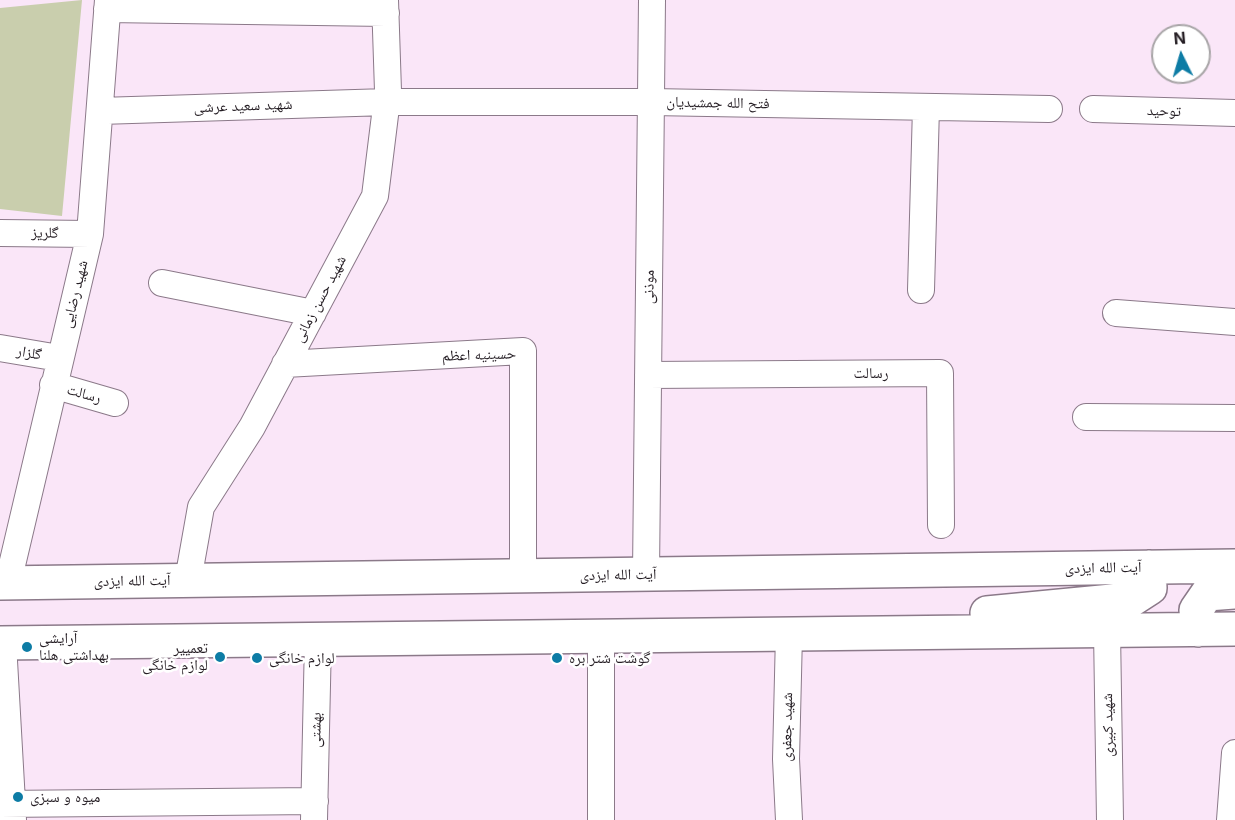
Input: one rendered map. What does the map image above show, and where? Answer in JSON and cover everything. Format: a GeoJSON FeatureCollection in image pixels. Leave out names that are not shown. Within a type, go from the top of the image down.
{"type":"FeatureCollection","features":[{"type":"Feature","properties":{"kind":"highway","name":"آیت الله ایزدی"},"geometry":{"type":"LineString","coordinates":[[4,583],[1235,566]]}},
{"type":"Feature","properties":{"kind":"highway"},"geometry":{"type":"LineString","coordinates":[[928,633],[983,614],[1133,598],[1150,588],[1149,567]]}},
{"type":"Feature","properties":{"kind":"highway"},"geometry":{"type":"LineString","coordinates":[[1198,630],[1196,610],[1207,594],[1235,592]]}},
{"type":"Feature","properties":{"kind":"highway"},"geometry":{"type":"LineString","coordinates":[[2,643],[1235,629]]}},
{"type":"Feature","properties":{"kind":"street","name":"موذنی"},"geometry":{"type":"LineString","coordinates":[[646,574],[652,0]]}},
{"type":"Feature","properties":{"kind":"street"},"geometry":{"type":"LineString","coordinates":[[108,5],[386,6]]}},
{"type":"Feature","properties":{"kind":"street","name":"شهید رضایی"},"geometry":{"type":"LineString","coordinates":[[4,583],[90,234],[108,5]]}},
{"type":"Feature","properties":{"kind":"street","name":"شهید حسن زمانی"},"geometry":{"type":"LineString","coordinates":[[188,580],[201,507],[252,427],[375,196],[387,102],[386,6]]}},
{"type":"Feature","properties":{"kind":"street","name":"فتح الله جمشیدیان"},"geometry":{"type":"LineString","coordinates":[[387,102],[651,102],[1049,109]]}},
{"type":"Feature","properties":{"kind":"street","name":"شهید سعید عرشی"},"geometry":{"type":"LineString","coordinates":[[100,111],[387,102]]}},
{"type":"Feature","properties":{"kind":"street"},"geometry":{"type":"LineString","coordinates":[[921,290],[927,107]]}},
{"type":"Feature","properties":{"kind":"street","name":"توحید"},"geometry":{"type":"LineString","coordinates":[[1093,109],[1235,113]]}},
{"type":"Feature","properties":{"kind":"street","name":"گلریز"},"geometry":{"type":"LineString","coordinates":[[0,232],[90,234]]}},
{"type":"Feature","properties":{"kind":"street"},"geometry":{"type":"LineString","coordinates":[[162,283],[313,313]]}},
{"type":"Feature","properties":{"kind":"street"},"geometry":{"type":"LineString","coordinates":[[1116,313],[1235,322]]}},
{"type":"Feature","properties":{"kind":"street","name":"گلزار"},"geometry":{"type":"LineString","coordinates":[[0,348],[59,358]]}},
{"type":"Feature","properties":{"kind":"street","name":"حسینیه اعظم"},"geometry":{"type":"LineString","coordinates":[[285,364],[523,351],[523,576]]}},
{"type":"Feature","properties":{"kind":"street","name":"رسالت"},"geometry":{"type":"LineString","coordinates":[[648,375],[940,373],[941,525]]}},
{"type":"Feature","properties":{"kind":"street","name":"رسالت"},"geometry":{"type":"LineString","coordinates":[[53,385],[115,403]]}},
{"type":"Feature","properties":{"kind":"street"},"geometry":{"type":"LineString","coordinates":[[1086,417],[1235,418]]}},
{"type":"Feature","properties":{"kind":"street"},"geometry":{"type":"LineString","coordinates":[[1235,552],[1235,566]]}},
{"type":"Feature","properties":{"kind":"street","name":"شهید کبیری"},"geometry":{"type":"LineString","coordinates":[[1107,631],[1110,820]]}},
{"type":"Feature","properties":{"kind":"street","name":"شهید جعفری"},"geometry":{"type":"LineString","coordinates":[[789,634],[786,759],[789,820]]}},
{"type":"Feature","properties":{"kind":"street"},"geometry":{"type":"LineString","coordinates":[[601,636],[601,820]]}},
{"type":"Feature","properties":{"kind":"street","name":"بهشتی"},"geometry":{"type":"LineString","coordinates":[[314,810],[318,639]]}},
{"type":"Feature","properties":{"kind":"street"},"geometry":{"type":"LineString","coordinates":[[2,643],[8,809],[314,810]]}},
{"type":"Feature","properties":{"kind":"street"},"geometry":{"type":"LineString","coordinates":[[1230,820],[1235,753]]}},
{"type":"Feature","properties":{"kind":"green space"},"geometry":{"type":"Polygon","coordinates":[[[82,0],[62,216],[0,209],[0,8],[82,0]]]}},
{"type":"Feature","properties":{"kind":"place","name":"آرایشی بهداشتی هلنا"},"geometry":{"type":"Point","coordinates":[27,647]}},
{"type":"Feature","properties":{"kind":"place","name":"تعمییر لوازم خانگی"},"geometry":{"type":"Point","coordinates":[220,657]}},
{"type":"Feature","properties":{"kind":"place","name":"لوازم خانگی"},"geometry":{"type":"Point","coordinates":[257,658]}},
{"type":"Feature","properties":{"kind":"place","name":"گوشت شتر بره"},"geometry":{"type":"Point","coordinates":[557,658]}},
{"type":"Feature","properties":{"kind":"place","name":"میوه و سبزی"},"geometry":{"type":"Point","coordinates":[18,797]}}]}
